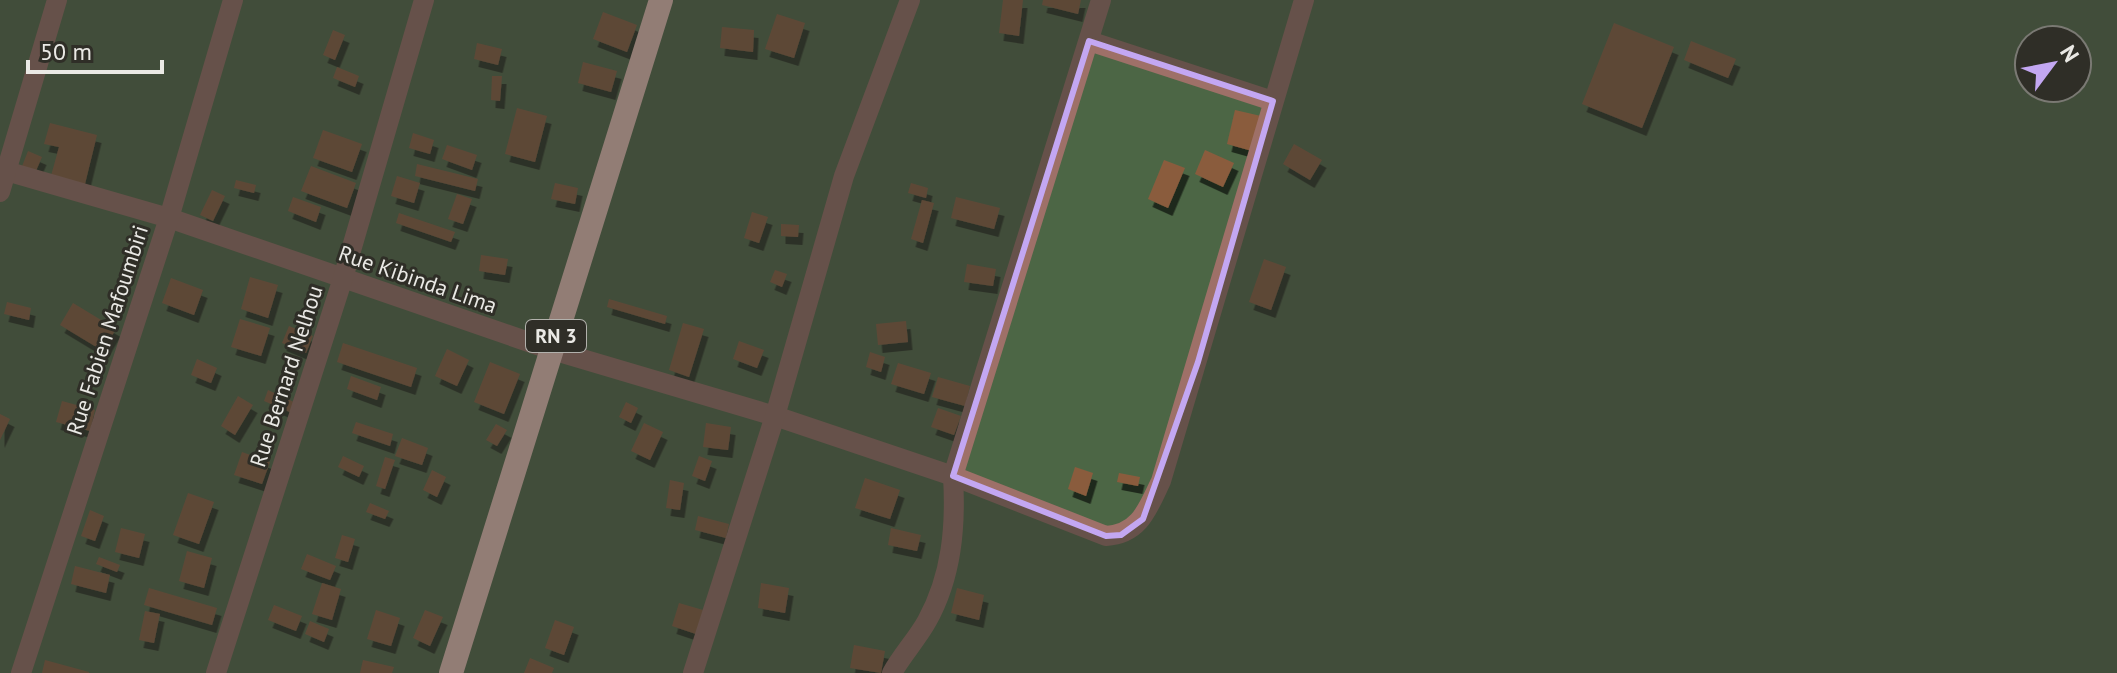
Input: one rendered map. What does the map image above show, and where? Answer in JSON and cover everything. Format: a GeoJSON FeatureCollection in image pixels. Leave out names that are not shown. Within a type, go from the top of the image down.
{"type":"FeatureCollection","features":[{"type":"Feature","properties":{"kind":"highway","name":"RN 3"},"geometry":{"type":"LineString","coordinates":[[451,673],[661,0]]}},
{"type":"Feature","properties":{"kind":"street"},"geometry":{"type":"LineString","coordinates":[[0,192],[57,0]]}},
{"type":"Feature","properties":{"kind":"street","name":"Rue Fabien Mafoumbiri"},"geometry":{"type":"LineString","coordinates":[[21,673],[169,218],[233,0]]}},
{"type":"Feature","properties":{"kind":"street","name":"Rue Bernard Nelhou"},"geometry":{"type":"LineString","coordinates":[[216,673],[343,278],[424,0]]}},
{"type":"Feature","properties":{"kind":"street"},"geometry":{"type":"LineString","coordinates":[[693,673],[775,416],[844,176],[910,0]]}},
{"type":"Feature","properties":{"kind":"street"},"geometry":{"type":"LineString","coordinates":[[892,673],[928,619],[944,576],[954,541],[953,476],[1101,0]]}},
{"type":"Feature","properties":{"kind":"street","name":"Rue Kibinda Lima"},"geometry":{"type":"LineString","coordinates":[[6,171],[169,218],[552,350],[775,416],[953,476],[1106,536],[1121,535],[1143,519],[1161,481],[1304,0]]}},
{"type":"Feature","properties":{"kind":"street"},"geometry":{"type":"LineString","coordinates":[[1089,41],[1273,101]]}},
{"type":"Feature","properties":{"kind":"highlighted area"},"geometry":{"type":"Polygon","coordinates":[[[1089,41],[1273,101],[1198,362],[1143,519],[1121,535],[1106,536],[953,476],[1089,41]]]}},
{"type":"Feature","properties":{"kind":"green space"},"geometry":{"type":"Polygon","coordinates":[[[0,0],[2117,0],[2117,673],[0,673],[0,0]]]}},
{"type":"Feature","properties":{"kind":"building"},"geometry":{"type":"Polygon","coordinates":[[[1003,0],[1023,0],[1019,36],[999,33],[1003,0]]]}},
{"type":"Feature","properties":{"kind":"building"},"geometry":{"type":"Polygon","coordinates":[[[1043,0],[1081,0],[1078,14],[1042,5],[1043,0]]]}},
{"type":"Feature","properties":{"kind":"building"},"geometry":{"type":"Polygon","coordinates":[[[603,12],[637,25],[627,52],[593,39],[603,12]]]}},
{"type":"Feature","properties":{"kind":"building"},"geometry":{"type":"Polygon","coordinates":[[[777,14],[805,23],[794,58],[765,49],[777,14]]]}},
{"type":"Feature","properties":{"kind":"building"},"geometry":{"type":"Polygon","coordinates":[[[1614,23],[1674,47],[1642,128],[1582,104],[1614,23]]]}},
{"type":"Feature","properties":{"kind":"building"},"geometry":{"type":"Polygon","coordinates":[[[722,27],[754,30],[753,52],[720,48],[722,27]]]}},
{"type":"Feature","properties":{"kind":"building"},"geometry":{"type":"Polygon","coordinates":[[[333,30],[345,35],[335,60],[323,55],[333,30]]]}},
{"type":"Feature","properties":{"kind":"building"},"geometry":{"type":"Polygon","coordinates":[[[1691,41],[1736,59],[1728,78],[1684,60],[1691,41]]]}},
{"type":"Feature","properties":{"kind":"building"},"geometry":{"type":"Polygon","coordinates":[[[477,43],[502,49],[498,65],[474,59],[477,43]]]}},
{"type":"Feature","properties":{"kind":"building"},"geometry":{"type":"Polygon","coordinates":[[[583,62],[617,71],[611,92],[578,83],[583,62]]]}},
{"type":"Feature","properties":{"kind":"building"},"geometry":{"type":"Polygon","coordinates":[[[337,67],[359,76],[355,87],[333,78],[337,67]]]}},
{"type":"Feature","properties":{"kind":"building"},"geometry":{"type":"Polygon","coordinates":[[[492,76],[502,76],[500,101],[491,100],[492,76]]]}},
{"type":"Feature","properties":{"kind":"building"},"geometry":{"type":"Polygon","coordinates":[[[517,108],[547,116],[535,162],[505,154],[517,108]]]}},
{"type":"Feature","properties":{"kind":"building"},"geometry":{"type":"Polygon","coordinates":[[[1235,110],[1261,116],[1252,151],[1227,144],[1235,110]]]}},
{"type":"Feature","properties":{"kind":"building"},"geometry":{"type":"Polygon","coordinates":[[[50,123],[97,135],[83,192],[49,183],[59,147],[44,144],[50,123]]]}},
{"type":"Feature","properties":{"kind":"building"},"geometry":{"type":"Polygon","coordinates":[[[323,130],[362,144],[352,172],[313,158],[323,130]]]}},
{"type":"Feature","properties":{"kind":"building"},"geometry":{"type":"Polygon","coordinates":[[[413,133],[434,140],[430,154],[409,148],[413,133]]]}},
{"type":"Feature","properties":{"kind":"building"},"geometry":{"type":"Polygon","coordinates":[[[1294,144],[1322,160],[1310,180],[1283,164],[1294,144]]]}},
{"type":"Feature","properties":{"kind":"building"},"geometry":{"type":"Polygon","coordinates":[[[447,145],[477,155],[472,170],[442,159],[447,145]]]}},
{"type":"Feature","properties":{"kind":"building"},"geometry":{"type":"Polygon","coordinates":[[[1205,150],[1234,163],[1223,187],[1195,174],[1205,150]]]}},
{"type":"Feature","properties":{"kind":"building"},"geometry":{"type":"Polygon","coordinates":[[[28,151],[42,157],[32,180],[19,174],[28,151]]]}},
{"type":"Feature","properties":{"kind":"building"},"geometry":{"type":"Polygon","coordinates":[[[1164,160],[1185,168],[1168,208],[1148,199],[1164,160]]]}},
{"type":"Feature","properties":{"kind":"building"},"geometry":{"type":"Polygon","coordinates":[[[417,164],[478,179],[475,191],[415,176],[417,164]]]}},
{"type":"Feature","properties":{"kind":"building"},"geometry":{"type":"Polygon","coordinates":[[[311,166],[356,183],[347,208],[301,191],[311,166]]]}},
{"type":"Feature","properties":{"kind":"building"},"geometry":{"type":"Polygon","coordinates":[[[397,176],[420,183],[414,203],[391,196],[397,176]]]}},
{"type":"Feature","properties":{"kind":"building"},"geometry":{"type":"Polygon","coordinates":[[[236,180],[256,185],[254,193],[234,188],[236,180]]]}},
{"type":"Feature","properties":{"kind":"building"},"geometry":{"type":"Polygon","coordinates":[[[555,183],[578,188],[575,204],[551,199],[555,183]]]}},
{"type":"Feature","properties":{"kind":"building"},"geometry":{"type":"Polygon","coordinates":[[[911,183],[928,188],[926,198],[908,193],[911,183]]]}},
{"type":"Feature","properties":{"kind":"building"},"geometry":{"type":"Polygon","coordinates":[[[212,190],[225,196],[213,221],[200,215],[212,190]]]}},
{"type":"Feature","properties":{"kind":"building"},"geometry":{"type":"Polygon","coordinates":[[[457,194],[472,199],[463,224],[448,219],[457,194]]]}},
{"type":"Feature","properties":{"kind":"building"},"geometry":{"type":"Polygon","coordinates":[[[293,197],[321,207],[316,222],[288,211],[293,197]]]}},
{"type":"Feature","properties":{"kind":"building"},"geometry":{"type":"Polygon","coordinates":[[[956,197],[1000,208],[994,229],[951,218],[956,197]]]}},
{"type":"Feature","properties":{"kind":"building"},"geometry":{"type":"Polygon","coordinates":[[[922,200],[934,203],[923,243],[911,239],[922,200]]]}},
{"type":"Feature","properties":{"kind":"building"},"geometry":{"type":"Polygon","coordinates":[[[752,212],[768,217],[759,243],[744,238],[752,212]]]}},
{"type":"Feature","properties":{"kind":"building"},"geometry":{"type":"Polygon","coordinates":[[[399,213],[455,232],[451,242],[396,223],[399,213]]]}},
{"type":"Feature","properties":{"kind":"building"},"geometry":{"type":"Polygon","coordinates":[[[781,224],[799,225],[798,237],[781,236],[781,224]]]}},
{"type":"Feature","properties":{"kind":"building"},"geometry":{"type":"Polygon","coordinates":[[[481,255],[508,259],[505,275],[479,271],[481,255]]]}},
{"type":"Feature","properties":{"kind":"building"},"geometry":{"type":"Polygon","coordinates":[[[1264,259],[1286,267],[1271,310],[1249,302],[1264,259]]]}},
{"type":"Feature","properties":{"kind":"building"},"geometry":{"type":"Polygon","coordinates":[[[967,264],[996,269],[993,286],[964,282],[967,264]]]}},
{"type":"Feature","properties":{"kind":"building"},"geometry":{"type":"Polygon","coordinates":[[[775,270],[787,274],[782,287],[770,282],[775,270]]]}},
{"type":"Feature","properties":{"kind":"building"},"geometry":{"type":"Polygon","coordinates":[[[250,277],[278,285],[268,318],[241,309],[250,277]]]}},
{"type":"Feature","properties":{"kind":"building"},"geometry":{"type":"Polygon","coordinates":[[[171,278],[203,290],[194,315],[162,303],[171,278]]]}},
{"type":"Feature","properties":{"kind":"building"},"geometry":{"type":"Polygon","coordinates":[[[609,299],[667,316],[665,324],[607,307],[609,299]]]}},
{"type":"Feature","properties":{"kind":"building"},"geometry":{"type":"Polygon","coordinates":[[[7,302],[31,308],[29,320],[4,314],[7,302]]]}},
{"type":"Feature","properties":{"kind":"building"},"geometry":{"type":"Polygon","coordinates":[[[73,303],[116,329],[103,351],[60,325],[73,303]]]}},
{"type":"Feature","properties":{"kind":"building"},"geometry":{"type":"Polygon","coordinates":[[[240,319],[270,328],[261,356],[231,347],[240,319]]]}},
{"type":"Feature","properties":{"kind":"building"},"geometry":{"type":"Polygon","coordinates":[[[906,321],[908,342],[878,345],[876,324],[906,321]]]}},
{"type":"Feature","properties":{"kind":"building"},"geometry":{"type":"Polygon","coordinates":[[[683,323],[704,329],[689,377],[669,370],[683,323]]]}},
{"type":"Feature","properties":{"kind":"building"},"geometry":{"type":"Polygon","coordinates":[[[289,326],[313,336],[306,353],[282,343],[289,326]]]}},
{"type":"Feature","properties":{"kind":"building"},"geometry":{"type":"Polygon","coordinates":[[[739,341],[764,350],[757,368],[733,359],[739,341]]]}},
{"type":"Feature","properties":{"kind":"building"},"geometry":{"type":"Polygon","coordinates":[[[343,343],[417,368],[411,387],[337,362],[343,343]]]}},
{"type":"Feature","properties":{"kind":"building"},"geometry":{"type":"Polygon","coordinates":[[[447,349],[469,360],[457,386],[435,376],[447,349]]]}},
{"type":"Feature","properties":{"kind":"building"},"geometry":{"type":"Polygon","coordinates":[[[870,352],[885,357],[881,372],[866,367],[870,352]]]}},
{"type":"Feature","properties":{"kind":"building"},"geometry":{"type":"Polygon","coordinates":[[[197,359],[217,368],[211,383],[191,375],[197,359]]]}},
{"type":"Feature","properties":{"kind":"building"},"geometry":{"type":"Polygon","coordinates":[[[490,362],[520,374],[504,414],[474,402],[490,362]]]}},
{"type":"Feature","properties":{"kind":"building"},"geometry":{"type":"Polygon","coordinates":[[[898,363],[931,373],[924,394],[891,384],[898,363]]]}},
{"type":"Feature","properties":{"kind":"building"},"geometry":{"type":"Polygon","coordinates":[[[351,376],[381,387],[377,400],[347,389],[351,376]]]}},
{"type":"Feature","properties":{"kind":"building"},"geometry":{"type":"Polygon","coordinates":[[[938,377],[970,386],[965,406],[932,397],[938,377]]]}},
{"type":"Feature","properties":{"kind":"building"},"geometry":{"type":"Polygon","coordinates":[[[268,390],[296,403],[292,413],[264,401],[268,390]]]}},
{"type":"Feature","properties":{"kind":"building"},"geometry":{"type":"Polygon","coordinates":[[[238,396],[253,405],[235,435],[221,426],[238,396]]]}},
{"type":"Feature","properties":{"kind":"building"},"geometry":{"type":"Polygon","coordinates":[[[62,401],[95,410],[90,431],[56,422],[62,401]]]}},
{"type":"Feature","properties":{"kind":"building"},"geometry":{"type":"Polygon","coordinates":[[[626,402],[638,408],[631,423],[619,417],[626,402]]]}},
{"type":"Feature","properties":{"kind":"building"},"geometry":{"type":"Polygon","coordinates":[[[938,408],[961,416],[954,435],[931,427],[938,408]]]}},
{"type":"Feature","properties":{"kind":"building"},"geometry":{"type":"Polygon","coordinates":[[[0,414],[10,419],[0,440],[0,414]]]}},
{"type":"Feature","properties":{"kind":"building"},"geometry":{"type":"Polygon","coordinates":[[[356,422],[393,434],[390,446],[352,433],[356,422]]]}},
{"type":"Feature","properties":{"kind":"building"},"geometry":{"type":"Polygon","coordinates":[[[644,423],[663,432],[650,460],[631,451],[644,423]]]}},
{"type":"Feature","properties":{"kind":"building"},"geometry":{"type":"Polygon","coordinates":[[[706,423],[731,427],[728,450],[703,447],[706,423]]]}},
{"type":"Feature","properties":{"kind":"building"},"geometry":{"type":"Polygon","coordinates":[[[496,424],[507,430],[497,446],[486,440],[496,424]]]}},
{"type":"Feature","properties":{"kind":"building"},"geometry":{"type":"Polygon","coordinates":[[[402,438],[428,448],[422,465],[395,456],[402,438]]]}},
{"type":"Feature","properties":{"kind":"building"},"geometry":{"type":"Polygon","coordinates":[[[242,452],[270,462],[262,484],[234,475],[242,452]]]}},
{"type":"Feature","properties":{"kind":"building"},"geometry":{"type":"Polygon","coordinates":[[[343,456],[364,466],[359,477],[338,467],[343,456]]]}},
{"type":"Feature","properties":{"kind":"building"},"geometry":{"type":"Polygon","coordinates":[[[699,456],[712,461],[705,481],[692,476],[699,456]]]}},
{"type":"Feature","properties":{"kind":"building"},"geometry":{"type":"Polygon","coordinates":[[[385,457],[395,460],[385,489],[376,486],[385,457]]]}},
{"type":"Feature","properties":{"kind":"building"},"geometry":{"type":"Polygon","coordinates":[[[1075,467],[1093,473],[1086,496],[1068,489],[1075,467]]]}},
{"type":"Feature","properties":{"kind":"building"},"geometry":{"type":"Polygon","coordinates":[[[432,470],[446,477],[437,497],[423,490],[432,470]]]}},
{"type":"Feature","properties":{"kind":"building"},"geometry":{"type":"Polygon","coordinates":[[[1119,473],[1140,477],[1138,486],[1117,482],[1119,473]]]}},
{"type":"Feature","properties":{"kind":"building"},"geometry":{"type":"Polygon","coordinates":[[[865,478],[900,490],[890,519],[855,508],[865,478]]]}},
{"type":"Feature","properties":{"kind":"building"},"geometry":{"type":"Polygon","coordinates":[[[670,480],[684,483],[680,510],[666,508],[670,480]]]}},
{"type":"Feature","properties":{"kind":"building"},"geometry":{"type":"Polygon","coordinates":[[[188,493],[214,502],[199,544],[173,535],[188,493]]]}},
{"type":"Feature","properties":{"kind":"building"},"geometry":{"type":"Polygon","coordinates":[[[370,503],[389,511],[385,519],[366,512],[370,503]]]}},
{"type":"Feature","properties":{"kind":"building"},"geometry":{"type":"Polygon","coordinates":[[[90,510],[104,516],[95,541],[81,536],[90,510]]]}},
{"type":"Feature","properties":{"kind":"building"},"geometry":{"type":"Polygon","coordinates":[[[698,516],[729,524],[726,538],[695,530],[698,516]]]}},
{"type":"Feature","properties":{"kind":"building"},"geometry":{"type":"Polygon","coordinates":[[[121,528],[145,534],[139,558],[115,552],[121,528]]]}},
{"type":"Feature","properties":{"kind":"building"},"geometry":{"type":"Polygon","coordinates":[[[891,528],[921,535],[917,551],[888,545],[891,528]]]}},
{"type":"Feature","properties":{"kind":"building"},"geometry":{"type":"Polygon","coordinates":[[[342,535],[355,539],[348,562],[335,558],[342,535]]]}},
{"type":"Feature","properties":{"kind":"building"},"geometry":{"type":"Polygon","coordinates":[[[187,551],[212,558],[204,588],[179,581],[187,551]]]}},
{"type":"Feature","properties":{"kind":"building"},"geometry":{"type":"Polygon","coordinates":[[[307,554],[336,566],[330,580],[301,569],[307,554]]]}},
{"type":"Feature","properties":{"kind":"building"},"geometry":{"type":"Polygon","coordinates":[[[99,557],[120,565],[117,572],[96,564],[99,557]]]}},
{"type":"Feature","properties":{"kind":"building"},"geometry":{"type":"Polygon","coordinates":[[[75,566],[110,575],[106,593],[71,584],[75,566]]]}},
{"type":"Feature","properties":{"kind":"building"},"geometry":{"type":"Polygon","coordinates":[[[322,583],[341,589],[332,620],[312,614],[322,583]]]}},
{"type":"Feature","properties":{"kind":"building"},"geometry":{"type":"Polygon","coordinates":[[[761,583],[789,588],[785,613],[758,608],[761,583]]]}},
{"type":"Feature","properties":{"kind":"building"},"geometry":{"type":"Polygon","coordinates":[[[149,588],[217,608],[212,625],[144,605],[149,588]]]}},
{"type":"Feature","properties":{"kind":"building"},"geometry":{"type":"Polygon","coordinates":[[[957,588],[984,595],[979,620],[951,613],[957,588]]]}},
{"type":"Feature","properties":{"kind":"building"},"geometry":{"type":"Polygon","coordinates":[[[679,603],[703,610],[696,634],[672,626],[679,603]]]}},
{"type":"Feature","properties":{"kind":"building"},"geometry":{"type":"Polygon","coordinates":[[[274,605],[302,616],[296,631],[268,620],[274,605]]]}},
{"type":"Feature","properties":{"kind":"building"},"geometry":{"type":"Polygon","coordinates":[[[376,610],[400,618],[391,646],[367,639],[376,610]]]}},
{"type":"Feature","properties":{"kind":"building"},"geometry":{"type":"Polygon","coordinates":[[[425,610],[443,617],[430,646],[413,638],[425,610]]]}},
{"type":"Feature","properties":{"kind":"building"},"geometry":{"type":"Polygon","coordinates":[[[145,611],[160,614],[154,643],[139,640],[145,611]]]}},
{"type":"Feature","properties":{"kind":"building"},"geometry":{"type":"Polygon","coordinates":[[[555,620],[574,627],[564,655],[545,648],[555,620]]]}},
{"type":"Feature","properties":{"kind":"building"},"geometry":{"type":"Polygon","coordinates":[[[310,621],[329,629],[324,642],[305,634],[310,621]]]}},
{"type":"Feature","properties":{"kind":"building"},"geometry":{"type":"Polygon","coordinates":[[[854,645],[885,651],[881,673],[850,668],[854,645]]]}},
{"type":"Feature","properties":{"kind":"building"},"geometry":{"type":"Polygon","coordinates":[[[530,658],[554,668],[552,673],[524,673],[530,658]]]}},
{"type":"Feature","properties":{"kind":"building"},"geometry":{"type":"Polygon","coordinates":[[[45,660],[89,672],[89,673],[42,673],[45,660]]]}},
{"type":"Feature","properties":{"kind":"building"},"geometry":{"type":"Polygon","coordinates":[[[363,660],[394,667],[392,673],[360,673],[363,660]]]}}]}
